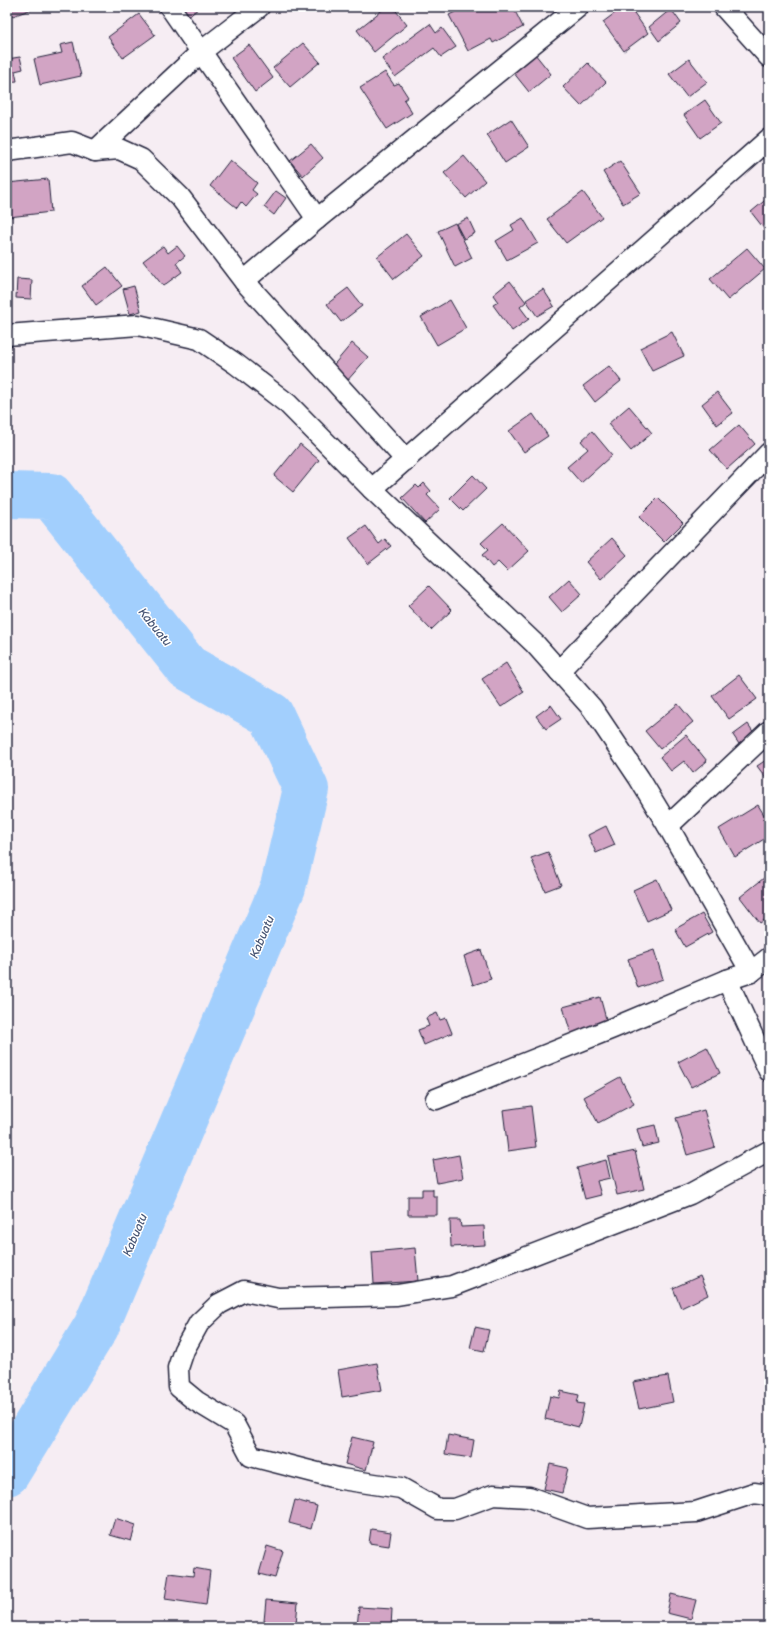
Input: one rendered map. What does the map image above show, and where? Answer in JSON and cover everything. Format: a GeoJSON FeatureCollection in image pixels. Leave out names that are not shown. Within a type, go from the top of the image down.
{"type":"FeatureCollection","features":[{"type":"Feature","properties":{"kind":"street"},"geometry":{"type":"LineString","coordinates":[[170,7],[202,51],[317,219]]}},
{"type":"Feature","properties":{"kind":"street"},"geometry":{"type":"LineString","coordinates":[[95,151],[202,51],[260,7]]}},
{"type":"Feature","properties":{"kind":"street"},"geometry":{"type":"LineString","coordinates":[[244,281],[317,219],[578,7]]}},
{"type":"Feature","properties":{"kind":"street"},"geometry":{"type":"LineString","coordinates":[[724,7],[769,57]]}},
{"type":"Feature","properties":{"kind":"street"},"geometry":{"type":"LineString","coordinates":[[372,489],[769,139]]}},
{"type":"Feature","properties":{"kind":"street"},"geometry":{"type":"LineString","coordinates":[[7,151],[72,142],[95,151],[119,149],[141,159],[180,197],[244,281],[406,460]]}},
{"type":"Feature","properties":{"kind":"street"},"geometry":{"type":"LineString","coordinates":[[7,335],[138,326],[199,339],[236,364],[288,404],[372,489],[535,644],[592,708],[639,778],[668,826],[751,972]]}},
{"type":"Feature","properties":{"kind":"street"},"geometry":{"type":"LineString","coordinates":[[559,670],[769,453]]}},
{"type":"Feature","properties":{"kind":"street"},"geometry":{"type":"LineString","coordinates":[[668,826],[769,731]]}},
{"type":"Feature","properties":{"kind":"street"},"geometry":{"type":"LineString","coordinates":[[436,1099],[613,1028],[727,980],[751,972],[769,958]]}},
{"type":"Feature","properties":{"kind":"street"},"geometry":{"type":"LineString","coordinates":[[727,980],[769,1071]]}},
{"type":"Feature","properties":{"kind":"street"},"geometry":{"type":"LineString","coordinates":[[769,1151],[690,1194],[452,1286],[396,1295],[325,1297],[278,1298],[244,1291],[219,1304],[199,1323],[184,1350],[178,1368],[179,1387],[196,1401],[234,1424],[251,1456],[341,1479],[401,1488],[438,1509],[455,1509],[493,1496],[529,1497],[587,1518],[696,1512],[754,1493],[769,1495]]}},
{"type":"Feature","properties":{"kind":"building"},"geometry":{"type":"Polygon","coordinates":[[[7,7],[38,7],[7,18],[7,7]]]}},
{"type":"Feature","properties":{"kind":"building"},"geometry":{"type":"Polygon","coordinates":[[[175,7],[200,7],[185,20],[175,7]]]}},
{"type":"Feature","properties":{"kind":"building"},"geometry":{"type":"Polygon","coordinates":[[[386,7],[393,7],[407,25],[374,52],[357,30],[386,7]]]}},
{"type":"Feature","properties":{"kind":"building"},"geometry":{"type":"Polygon","coordinates":[[[465,7],[513,7],[523,27],[493,43],[491,39],[468,51],[449,15],[465,7]]]}},
{"type":"Feature","properties":{"kind":"building"},"geometry":{"type":"Polygon","coordinates":[[[623,7],[630,7],[648,33],[624,51],[603,22],[623,7]]]}},
{"type":"Feature","properties":{"kind":"building"},"geometry":{"type":"Polygon","coordinates":[[[671,9],[681,23],[659,41],[649,27],[671,9]]]}},
{"type":"Feature","properties":{"kind":"building"},"geometry":{"type":"Polygon","coordinates":[[[139,14],[155,35],[123,58],[108,37],[139,14]]]}},
{"type":"Feature","properties":{"kind":"building"},"geometry":{"type":"Polygon","coordinates":[[[430,24],[436,33],[442,28],[456,47],[441,57],[434,48],[395,77],[382,59],[430,24]]]}},
{"type":"Feature","properties":{"kind":"building"},"geometry":{"type":"Polygon","coordinates":[[[73,42],[81,76],[40,85],[34,59],[62,53],[60,45],[73,42]]]}},
{"type":"Feature","properties":{"kind":"building"},"geometry":{"type":"Polygon","coordinates":[[[303,43],[320,62],[290,87],[273,68],[303,43]]]}},
{"type":"Feature","properties":{"kind":"building"},"geometry":{"type":"Polygon","coordinates":[[[249,45],[273,78],[255,92],[231,58],[249,45]]]}},
{"type":"Feature","properties":{"kind":"building"},"geometry":{"type":"Polygon","coordinates":[[[535,54],[551,74],[529,92],[513,72],[535,54]]]}},
{"type":"Feature","properties":{"kind":"building"},"geometry":{"type":"Polygon","coordinates":[[[20,57],[23,69],[15,71],[17,81],[7,82],[7,59],[20,57]]]}},
{"type":"Feature","properties":{"kind":"building"},"geometry":{"type":"Polygon","coordinates":[[[689,59],[707,82],[687,97],[669,74],[689,59]]]}},
{"type":"Feature","properties":{"kind":"building"},"geometry":{"type":"Polygon","coordinates":[[[588,63],[606,82],[581,106],[563,87],[588,63]]]}},
{"type":"Feature","properties":{"kind":"building"},"geometry":{"type":"Polygon","coordinates":[[[385,72],[394,85],[399,83],[408,97],[404,100],[412,113],[387,129],[360,88],[385,72]]]}},
{"type":"Feature","properties":{"kind":"building"},"geometry":{"type":"Polygon","coordinates":[[[705,100],[721,123],[700,138],[684,115],[705,100]]]}},
{"type":"Feature","properties":{"kind":"building"},"geometry":{"type":"Polygon","coordinates":[[[511,119],[529,147],[505,163],[487,135],[511,119]]]}},
{"type":"Feature","properties":{"kind":"building"},"geometry":{"type":"Polygon","coordinates":[[[311,144],[323,158],[303,176],[290,161],[311,144]]]}},
{"type":"Feature","properties":{"kind":"building"},"geometry":{"type":"Polygon","coordinates":[[[464,156],[485,181],[466,198],[444,173],[464,156]]]}},
{"type":"Feature","properties":{"kind":"building"},"geometry":{"type":"Polygon","coordinates":[[[230,160],[257,183],[252,190],[257,194],[246,207],[241,202],[237,208],[210,186],[230,160]]]}},
{"type":"Feature","properties":{"kind":"building"},"geometry":{"type":"Polygon","coordinates":[[[620,161],[641,193],[623,204],[603,172],[620,161]]]}},
{"type":"Feature","properties":{"kind":"building"},"geometry":{"type":"Polygon","coordinates":[[[48,179],[51,212],[9,217],[7,183],[48,179]]]}},
{"type":"Feature","properties":{"kind":"building"},"geometry":{"type":"Polygon","coordinates":[[[276,191],[286,198],[274,215],[264,207],[276,191]]]}},
{"type":"Feature","properties":{"kind":"building"},"geometry":{"type":"Polygon","coordinates":[[[583,192],[602,217],[566,243],[547,219],[583,192]]]}},
{"type":"Feature","properties":{"kind":"building"},"geometry":{"type":"Polygon","coordinates":[[[769,197],[769,235],[751,212],[769,197]]]}},
{"type":"Feature","properties":{"kind":"building"},"geometry":{"type":"Polygon","coordinates":[[[468,218],[475,233],[464,239],[456,224],[468,218]]]}},
{"type":"Feature","properties":{"kind":"building"},"geometry":{"type":"Polygon","coordinates":[[[523,218],[538,243],[507,260],[496,241],[514,230],[511,225],[523,218]]]}},
{"type":"Feature","properties":{"kind":"building"},"geometry":{"type":"Polygon","coordinates":[[[455,223],[472,258],[455,267],[438,231],[455,223]]]}},
{"type":"Feature","properties":{"kind":"building"},"geometry":{"type":"Polygon","coordinates":[[[406,234],[424,256],[394,279],[377,257],[406,234]]]}},
{"type":"Feature","properties":{"kind":"building"},"geometry":{"type":"Polygon","coordinates":[[[163,246],[168,253],[177,246],[185,256],[176,263],[182,272],[163,286],[143,261],[163,246]]]}},
{"type":"Feature","properties":{"kind":"building"},"geometry":{"type":"Polygon","coordinates":[[[747,248],[765,269],[728,300],[710,279],[747,248]]]}},
{"type":"Feature","properties":{"kind":"building"},"geometry":{"type":"Polygon","coordinates":[[[107,267],[122,286],[96,305],[82,286],[107,267]]]}},
{"type":"Feature","properties":{"kind":"building"},"geometry":{"type":"Polygon","coordinates":[[[17,279],[32,280],[31,299],[16,298],[17,279]]]}},
{"type":"Feature","properties":{"kind":"building"},"geometry":{"type":"Polygon","coordinates":[[[510,281],[526,302],[520,307],[529,319],[512,331],[493,305],[498,302],[493,295],[510,281]]]}},
{"type":"Feature","properties":{"kind":"building"},"geometry":{"type":"Polygon","coordinates":[[[134,286],[141,311],[130,314],[123,289],[134,286]]]}},
{"type":"Feature","properties":{"kind":"building"},"geometry":{"type":"Polygon","coordinates":[[[348,288],[362,306],[341,322],[327,304],[348,288]]]}},
{"type":"Feature","properties":{"kind":"building"},"geometry":{"type":"Polygon","coordinates":[[[543,289],[554,306],[537,316],[526,300],[543,289]]]}},
{"type":"Feature","properties":{"kind":"building"},"geometry":{"type":"Polygon","coordinates":[[[450,300],[466,328],[437,345],[421,317],[450,300]]]}},
{"type":"Feature","properties":{"kind":"building"},"geometry":{"type":"Polygon","coordinates":[[[672,332],[684,356],[652,371],[640,348],[672,332]]]}},
{"type":"Feature","properties":{"kind":"building"},"geometry":{"type":"Polygon","coordinates":[[[352,343],[368,357],[346,382],[331,368],[352,343]]]}},
{"type":"Feature","properties":{"kind":"building"},"geometry":{"type":"Polygon","coordinates":[[[609,366],[621,381],[595,402],[583,386],[609,366]]]}},
{"type":"Feature","properties":{"kind":"building"},"geometry":{"type":"Polygon","coordinates":[[[717,392],[733,413],[717,425],[702,404],[717,392]]]}},
{"type":"Feature","properties":{"kind":"building"},"geometry":{"type":"Polygon","coordinates":[[[629,406],[652,433],[631,451],[608,424],[629,406]]]}},
{"type":"Feature","properties":{"kind":"building"},"geometry":{"type":"Polygon","coordinates":[[[533,414],[548,436],[524,452],[509,431],[533,414]]]}},
{"type":"Feature","properties":{"kind":"building"},"geometry":{"type":"Polygon","coordinates":[[[739,425],[755,444],[727,469],[710,450],[739,425]]]}},
{"type":"Feature","properties":{"kind":"building"},"geometry":{"type":"Polygon","coordinates":[[[592,431],[612,455],[581,483],[567,467],[588,449],[581,441],[592,431]]]}},
{"type":"Feature","properties":{"kind":"building"},"geometry":{"type":"Polygon","coordinates":[[[300,444],[319,460],[293,492],[274,476],[300,444]]]}},
{"type":"Feature","properties":{"kind":"building"},"geometry":{"type":"Polygon","coordinates":[[[473,475],[486,489],[463,511],[450,498],[473,475]]]}},
{"type":"Feature","properties":{"kind":"building"},"geometry":{"type":"Polygon","coordinates":[[[424,483],[431,491],[427,495],[440,509],[425,523],[402,498],[416,485],[419,488],[424,483]]]}},
{"type":"Feature","properties":{"kind":"building"},"geometry":{"type":"Polygon","coordinates":[[[658,498],[683,523],[664,542],[639,517],[658,498]]]}},
{"type":"Feature","properties":{"kind":"building"},"geometry":{"type":"Polygon","coordinates":[[[503,523],[529,551],[507,571],[498,562],[492,567],[482,555],[488,550],[481,543],[503,523]]]}},
{"type":"Feature","properties":{"kind":"building"},"geometry":{"type":"Polygon","coordinates":[[[366,526],[379,544],[385,539],[391,546],[368,564],[349,538],[366,526]]]}},
{"type":"Feature","properties":{"kind":"building"},"geometry":{"type":"Polygon","coordinates":[[[612,538],[627,555],[601,579],[586,562],[612,538]]]}},
{"type":"Feature","properties":{"kind":"building"},"geometry":{"type":"Polygon","coordinates":[[[569,579],[582,594],[562,612],[549,597],[569,579]]]}},
{"type":"Feature","properties":{"kind":"building"},"geometry":{"type":"Polygon","coordinates":[[[429,586],[452,610],[431,630],[408,606],[429,586]]]}},
{"type":"Feature","properties":{"kind":"building"},"geometry":{"type":"Polygon","coordinates":[[[506,663],[524,692],[501,707],[482,679],[506,663]]]}},
{"type":"Feature","properties":{"kind":"building"},"geometry":{"type":"Polygon","coordinates":[[[739,675],[757,699],[729,719],[712,696],[739,675]]]}},
{"type":"Feature","properties":{"kind":"building"},"geometry":{"type":"Polygon","coordinates":[[[678,704],[693,722],[660,749],[645,731],[678,704]]]}},
{"type":"Feature","properties":{"kind":"building"},"geometry":{"type":"Polygon","coordinates":[[[551,705],[561,719],[546,729],[536,716],[551,705]]]}},
{"type":"Feature","properties":{"kind":"building"},"geometry":{"type":"Polygon","coordinates":[[[748,724],[756,736],[741,747],[733,735],[748,724]]]}},
{"type":"Feature","properties":{"kind":"building"},"geometry":{"type":"Polygon","coordinates":[[[686,735],[707,761],[693,773],[684,761],[671,771],[660,757],[686,735]]]}},
{"type":"Feature","properties":{"kind":"building"},"geometry":{"type":"Polygon","coordinates":[[[769,758],[769,782],[757,766],[769,758]]]}},
{"type":"Feature","properties":{"kind":"building"},"geometry":{"type":"Polygon","coordinates":[[[758,805],[769,823],[769,836],[735,857],[719,829],[758,805]]]}},
{"type":"Feature","properties":{"kind":"building"},"geometry":{"type":"Polygon","coordinates":[[[606,826],[615,845],[596,853],[588,835],[606,826]]]}},
{"type":"Feature","properties":{"kind":"building"},"geometry":{"type":"Polygon","coordinates":[[[548,852],[561,885],[545,891],[531,858],[548,852]]]}},
{"type":"Feature","properties":{"kind":"building"},"geometry":{"type":"Polygon","coordinates":[[[769,874],[769,917],[760,923],[740,897],[769,874]]]}},
{"type":"Feature","properties":{"kind":"building"},"geometry":{"type":"Polygon","coordinates":[[[657,879],[671,910],[647,921],[633,890],[657,879]]]}},
{"type":"Feature","properties":{"kind":"building"},"geometry":{"type":"Polygon","coordinates":[[[702,914],[712,932],[685,947],[675,929],[702,914]]]}},
{"type":"Feature","properties":{"kind":"building"},"geometry":{"type":"Polygon","coordinates":[[[481,950],[491,979],[473,985],[464,956],[481,950]]]}},
{"type":"Feature","properties":{"kind":"building"},"geometry":{"type":"Polygon","coordinates":[[[654,950],[663,979],[638,988],[628,959],[654,950]]]}},
{"type":"Feature","properties":{"kind":"building"},"geometry":{"type":"Polygon","coordinates":[[[600,997],[608,1026],[572,1037],[563,1007],[600,997]]]}},
{"type":"Feature","properties":{"kind":"building"},"geometry":{"type":"Polygon","coordinates":[[[437,1013],[440,1020],[446,1018],[452,1033],[424,1045],[418,1030],[429,1026],[426,1018],[437,1013]]]}},
{"type":"Feature","properties":{"kind":"building"},"geometry":{"type":"Polygon","coordinates":[[[707,1047],[720,1073],[691,1087],[678,1062],[707,1047]]]}},
{"type":"Feature","properties":{"kind":"building"},"geometry":{"type":"Polygon","coordinates":[[[620,1077],[634,1104],[598,1123],[584,1097],[620,1077]]]}},
{"type":"Feature","properties":{"kind":"building"},"geometry":{"type":"Polygon","coordinates":[[[531,1106],[536,1147],[508,1151],[503,1110],[531,1106]]]}},
{"type":"Feature","properties":{"kind":"building"},"geometry":{"type":"Polygon","coordinates":[[[704,1110],[715,1147],[687,1155],[676,1118],[704,1110]]]}},
{"type":"Feature","properties":{"kind":"building"},"geometry":{"type":"Polygon","coordinates":[[[655,1125],[659,1143],[642,1147],[637,1129],[655,1125]]]}},
{"type":"Feature","properties":{"kind":"building"},"geometry":{"type":"Polygon","coordinates":[[[635,1151],[644,1189],[617,1195],[608,1157],[635,1151]]]}},
{"type":"Feature","properties":{"kind":"building"},"geometry":{"type":"Polygon","coordinates":[[[459,1155],[463,1178],[437,1183],[433,1160],[459,1155]]]}},
{"type":"Feature","properties":{"kind":"building"},"geometry":{"type":"Polygon","coordinates":[[[606,1160],[610,1178],[597,1181],[601,1195],[585,1199],[577,1168],[606,1160]]]}},
{"type":"Feature","properties":{"kind":"building"},"geometry":{"type":"Polygon","coordinates":[[[422,1189],[433,1189],[433,1196],[437,1196],[437,1215],[408,1215],[408,1196],[422,1196],[422,1189]]]}},
{"type":"Feature","properties":{"kind":"building"},"geometry":{"type":"Polygon","coordinates":[[[450,1220],[460,1220],[461,1227],[484,1226],[485,1245],[451,1247],[450,1220]]]}},
{"type":"Feature","properties":{"kind":"building"},"geometry":{"type":"Polygon","coordinates":[[[415,1248],[418,1281],[374,1284],[372,1252],[415,1248]]]}},
{"type":"Feature","properties":{"kind":"building"},"geometry":{"type":"Polygon","coordinates":[[[700,1276],[708,1295],[681,1308],[673,1288],[700,1276]]]}},
{"type":"Feature","properties":{"kind":"building"},"geometry":{"type":"Polygon","coordinates":[[[475,1327],[489,1330],[484,1351],[470,1348],[475,1327]]]}},
{"type":"Feature","properties":{"kind":"building"},"geometry":{"type":"Polygon","coordinates":[[[377,1363],[382,1390],[342,1397],[338,1370],[377,1363]]]}},
{"type":"Feature","properties":{"kind":"building"},"geometry":{"type":"Polygon","coordinates":[[[668,1376],[673,1402],[639,1409],[633,1382],[668,1376]]]}},
{"type":"Feature","properties":{"kind":"building"},"geometry":{"type":"Polygon","coordinates":[[[561,1391],[579,1395],[577,1403],[584,1404],[579,1427],[545,1419],[550,1396],[559,1398],[561,1391]]]}},
{"type":"Feature","properties":{"kind":"building"},"geometry":{"type":"Polygon","coordinates":[[[448,1435],[474,1440],[471,1458],[445,1454],[448,1435]]]}},
{"type":"Feature","properties":{"kind":"building"},"geometry":{"type":"Polygon","coordinates":[[[352,1437],[373,1442],[366,1470],[345,1464],[352,1437]]]}},
{"type":"Feature","properties":{"kind":"building"},"geometry":{"type":"Polygon","coordinates":[[[550,1464],[568,1468],[562,1493],[544,1489],[550,1464]]]}},
{"type":"Feature","properties":{"kind":"building"},"geometry":{"type":"Polygon","coordinates":[[[295,1500],[317,1506],[311,1529],[289,1523],[295,1500]]]}},
{"type":"Feature","properties":{"kind":"building"},"geometry":{"type":"Polygon","coordinates":[[[115,1518],[136,1525],[131,1541],[110,1535],[115,1518]]]}},
{"type":"Feature","properties":{"kind":"building"},"geometry":{"type":"Polygon","coordinates":[[[371,1529],[391,1532],[389,1546],[369,1543],[371,1529]]]}},
{"type":"Feature","properties":{"kind":"building"},"geometry":{"type":"Polygon","coordinates":[[[267,1546],[283,1551],[275,1578],[259,1574],[267,1546]]]}},
{"type":"Feature","properties":{"kind":"building"},"geometry":{"type":"Polygon","coordinates":[[[194,1568],[210,1571],[206,1605],[165,1599],[169,1573],[193,1576],[194,1568]]]}},
{"type":"Feature","properties":{"kind":"building"},"geometry":{"type":"Polygon","coordinates":[[[671,1594],[696,1600],[691,1619],[667,1613],[671,1594]]]}},
{"type":"Feature","properties":{"kind":"building"},"geometry":{"type":"Polygon","coordinates":[[[266,1600],[298,1603],[296,1624],[287,1623],[287,1627],[267,1627],[268,1622],[264,1621],[266,1600]]]}},
{"type":"Feature","properties":{"kind":"building"},"geometry":{"type":"Polygon","coordinates":[[[359,1607],[392,1609],[391,1627],[357,1627],[359,1607]]]}},
{"type":"Feature","properties":{"kind":"waterway","name":"Kabuatu"},"geometry":{"type":"LineString","coordinates":[[7,495],[51,496],[187,667],[271,715],[306,789],[283,887],[96,1327],[7,1473]]}}]}
